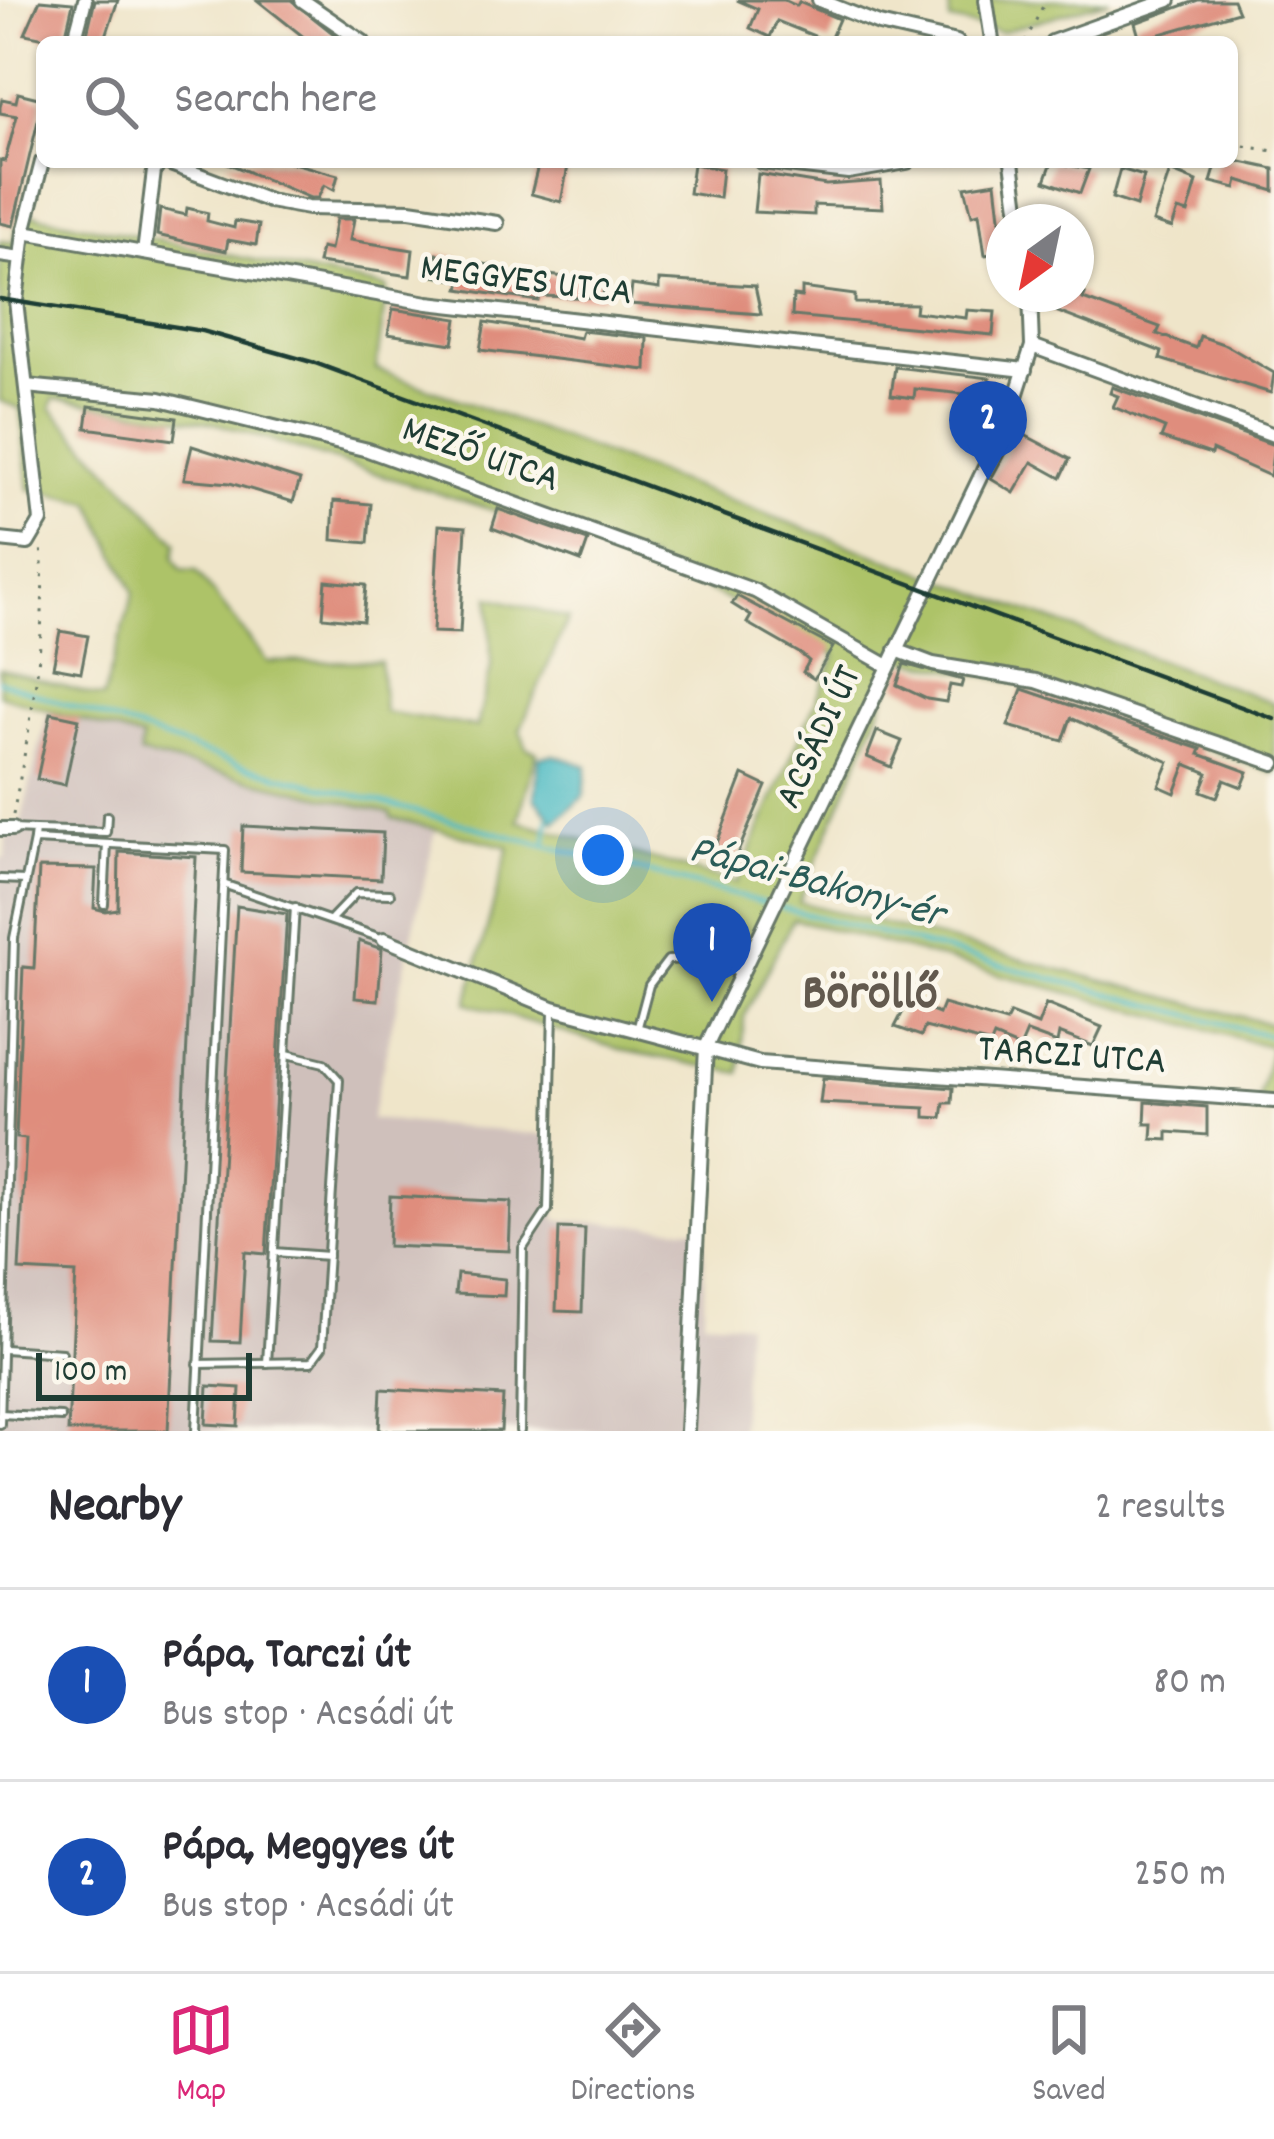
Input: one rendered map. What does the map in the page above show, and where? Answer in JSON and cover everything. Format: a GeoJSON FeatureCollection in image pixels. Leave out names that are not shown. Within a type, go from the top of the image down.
{"type":"FeatureCollection","features":[{"type":"Feature","properties":{"kind":"street"},"geometry":{"type":"LineString","coordinates":[[76,36],[85,0]]}},
{"type":"Feature","properties":{"kind":"street"},"geometry":{"type":"LineString","coordinates":[[302,0],[354,36]]}},
{"type":"Feature","properties":{"kind":"street"},"geometry":{"type":"LineString","coordinates":[[819,0],[934,36]]}},
{"type":"Feature","properties":{"kind":"street"},"geometry":{"type":"LineString","coordinates":[[986,0],[986,36]]}},
{"type":"Feature","properties":{"kind":"street"},"geometry":{"type":"LineString","coordinates":[[1069,36],[1168,0]]}},
{"type":"Feature","properties":{"kind":"street"},"geometry":{"type":"LineString","coordinates":[[0,540],[28,543],[40,532],[41,489],[16,326],[24,232],[40,168]]}},
{"type":"Feature","properties":{"kind":"street"},"geometry":{"type":"LineString","coordinates":[[144,253],[157,168]]}},
{"type":"Feature","properties":{"kind":"street"},"geometry":{"type":"LineString","coordinates":[[179,168],[269,201],[308,208],[410,210],[496,224]]}},
{"type":"Feature","properties":{"kind":"street"},"geometry":{"type":"LineString","coordinates":[[813,168],[848,172],[872,168]]}},
{"type":"Feature","properties":{"kind":"street"},"geometry":{"type":"LineString","coordinates":[[1013,168],[1018,204]]}},
{"type":"Feature","properties":{"kind":"street","name":"MEGGYES UTCA"},"geometry":{"type":"LineString","coordinates":[[24,232],[428,303],[1025,370]]}},
{"type":"Feature","properties":{"kind":"street"},"geometry":{"type":"LineString","coordinates":[[0,255],[21,258]]}},
{"type":"Feature","properties":{"kind":"street","name":"ACSÁDI ÚT"},"geometry":{"type":"LineString","coordinates":[[687,1431],[706,1047],[1010,415],[1032,346],[1031,312]]}},
{"type":"Feature","properties":{"kind":"street"},"geometry":{"type":"LineString","coordinates":[[1032,346],[1274,435]]}},
{"type":"Feature","properties":{"kind":"street","name":"MEZŐ UTCA"},"geometry":{"type":"LineString","coordinates":[[26,386],[218,410],[368,450],[755,591],[888,666]]}},
{"type":"Feature","properties":{"kind":"street"},"geometry":{"type":"LineString","coordinates":[[896,650],[933,664],[1036,681],[1274,763]]}},
{"type":"Feature","properties":{"kind":"street","name":"TARCZI UTCA"},"geometry":{"type":"LineString","coordinates":[[384,939],[554,1008],[760,1063],[1274,1101]]}},
{"type":"Feature","properties":{"kind":"lane"},"geometry":{"type":"LineString","coordinates":[[8,829],[106,832],[107,817]]}},
{"type":"Feature","properties":{"kind":"lane"},"geometry":{"type":"LineString","coordinates":[[0,1424],[14,938],[35,830]]}},
{"type":"Feature","properties":{"kind":"lane"},"geometry":{"type":"LineString","coordinates":[[34,840],[226,850],[196,1431]]}},
{"type":"Feature","properties":{"kind":"lane"},"geometry":{"type":"LineString","coordinates":[[104,904],[107,844]]}},
{"type":"Feature","properties":{"kind":"lane"},"geometry":{"type":"LineString","coordinates":[[0,879],[26,880]]}},
{"type":"Feature","properties":{"kind":"lane"},"geometry":{"type":"LineString","coordinates":[[222,884],[384,939]]}},
{"type":"Feature","properties":{"kind":"lane"},"geometry":{"type":"LineString","coordinates":[[332,918],[356,893],[390,894]]}},
{"type":"Feature","properties":{"kind":"lane"},"geometry":{"type":"LineString","coordinates":[[267,1363],[295,907]]}},
{"type":"Feature","properties":{"kind":"lane"},"geometry":{"type":"LineString","coordinates":[[637,1030],[649,985],[668,961],[695,958],[740,972]]}},
{"type":"Feature","properties":{"kind":"lane"},"geometry":{"type":"LineString","coordinates":[[520,1431],[523,1248],[548,1210],[554,1008]]}},
{"type":"Feature","properties":{"kind":"lane"},"geometry":{"type":"LineString","coordinates":[[198,1364],[311,1362],[319,1357],[339,1080],[324,1063],[287,1054]]}},
{"type":"Feature","properties":{"kind":"lane"},"geometry":{"type":"LineString","coordinates":[[274,1252],[328,1256]]}},
{"type":"Feature","properties":{"kind":"lane"},"geometry":{"type":"LineString","coordinates":[[1,1349],[62,1352]]}},
{"type":"Feature","properties":{"kind":"lane"},"geometry":{"type":"LineString","coordinates":[[0,1414],[61,1417]]}},
{"type":"Feature","properties":{"kind":"path"},"geometry":{"type":"LineString","coordinates":[[1036,0],[1040,10]]}},
{"type":"Feature","properties":{"kind":"path"},"geometry":{"type":"LineString","coordinates":[[1028,36],[1046,0]]}},
{"type":"Feature","properties":{"kind":"path"},"geometry":{"type":"LineString","coordinates":[[1238,145],[1274,151]]}},
{"type":"Feature","properties":{"kind":"path"},"geometry":{"type":"LineString","coordinates":[[8,829],[37,686],[45,600],[40,532]]}},
{"type":"Feature","properties":{"kind":"shaded area"},"geometry":{"type":"Polygon","coordinates":[[[49,706],[142,739],[140,753],[392,813],[392,819],[436,829],[371,1119],[556,1136],[556,1220],[705,1229],[704,1320],[746,1323],[740,1431],[0,1431],[0,858],[5,858],[6,835],[18,835],[49,706]]]}},
{"type":"Feature","properties":{"kind":"green space"},"geometry":{"type":"Polygon","coordinates":[[[949,0],[1109,0],[1001,32],[950,21],[949,0]]]}},
{"type":"Feature","properties":{"kind":"green space"},"geometry":{"type":"Polygon","coordinates":[[[21,212],[387,288],[376,369],[1274,703],[1274,773],[1043,687],[901,659],[799,902],[1274,1025],[1274,1106],[1257,1105],[1272,1047],[793,919],[744,1017],[740,1073],[626,1051],[467,1003],[509,847],[392,818],[391,813],[140,754],[142,739],[0,695],[0,669],[103,698],[134,592],[91,502],[29,489],[20,408],[0,401],[0,241],[13,243],[21,212]],[[54,398],[51,408],[177,542],[174,558],[182,570],[196,571],[267,662],[380,661],[384,712],[477,727],[491,667],[490,597],[568,619],[520,730],[527,748],[537,752],[518,821],[736,883],[836,655],[645,558],[219,424],[54,398]]]}},
{"type":"Feature","properties":{"kind":"water"},"geometry":{"type":"Polygon","coordinates":[[[554,755],[587,766],[584,796],[555,822],[535,798],[539,757],[554,755]]]}},
{"type":"Feature","properties":{"kind":"building"},"geometry":{"type":"Polygon","coordinates":[[[40,0],[73,3],[65,36],[25,34],[40,0]]]}},
{"type":"Feature","properties":{"kind":"building"},"geometry":{"type":"Polygon","coordinates":[[[95,0],[118,0],[106,36],[86,36],[95,0]]]}},
{"type":"Feature","properties":{"kind":"building"},"geometry":{"type":"Polygon","coordinates":[[[257,0],[291,0],[336,36],[302,36],[257,0]]]}},
{"type":"Feature","properties":{"kind":"building"},"geometry":{"type":"Polygon","coordinates":[[[737,0],[784,0],[797,6],[799,2],[839,19],[832,36],[814,36],[777,21],[768,36],[750,28],[758,9],[737,0]]]}},
{"type":"Feature","properties":{"kind":"building"},"geometry":{"type":"Polygon","coordinates":[[[1198,0],[1233,0],[1238,12],[1154,36],[1139,36],[1135,23],[1198,0]]]}},
{"type":"Feature","properties":{"kind":"building"},"geometry":{"type":"Polygon","coordinates":[[[18,93],[36,98],[36,129],[13,226],[0,223],[0,160],[5,161],[17,116],[0,113],[0,107],[2,99],[16,102],[18,93]]]}},
{"type":"Feature","properties":{"kind":"building"},"geometry":{"type":"Polygon","coordinates":[[[1238,161],[1274,169],[1274,191],[1238,180],[1236,188],[1211,182],[1215,168],[1238,168],[1238,161]]]}},
{"type":"Feature","properties":{"kind":"building"},"geometry":{"type":"Polygon","coordinates":[[[239,168],[312,168],[338,175],[334,190],[324,185],[318,198],[239,168]]]}},
{"type":"Feature","properties":{"kind":"building"},"geometry":{"type":"Polygon","coordinates":[[[538,168],[568,168],[561,202],[531,194],[538,168]]]}},
{"type":"Feature","properties":{"kind":"building"},"geometry":{"type":"Polygon","coordinates":[[[692,168],[722,169],[719,198],[689,193],[692,168]]]}},
{"type":"Feature","properties":{"kind":"building"},"geometry":{"type":"Polygon","coordinates":[[[1050,168],[1089,169],[1080,193],[1045,181],[1050,168]]]}},
{"type":"Feature","properties":{"kind":"building"},"geometry":{"type":"Polygon","coordinates":[[[1120,169],[1144,176],[1136,206],[1112,198],[1120,169]]]}},
{"type":"Feature","properties":{"kind":"building"},"geometry":{"type":"Polygon","coordinates":[[[1170,171],[1197,182],[1188,213],[1178,210],[1172,228],[1153,222],[1170,171]]]}},
{"type":"Feature","properties":{"kind":"building"},"geometry":{"type":"Polygon","coordinates":[[[758,174],[826,185],[881,181],[883,208],[814,205],[814,215],[754,212],[758,174]]]}},
{"type":"Feature","properties":{"kind":"building"},"geometry":{"type":"Polygon","coordinates":[[[996,182],[999,204],[986,204],[986,255],[979,213],[972,215],[965,187],[996,182]]]}},
{"type":"Feature","properties":{"kind":"building"},"geometry":{"type":"Polygon","coordinates":[[[187,208],[208,213],[207,221],[234,228],[235,221],[259,225],[256,245],[228,240],[226,251],[157,235],[160,209],[186,215],[187,208]]]}},
{"type":"Feature","properties":{"kind":"building"},"geometry":{"type":"Polygon","coordinates":[[[336,219],[354,219],[350,240],[413,250],[410,276],[318,263],[321,248],[330,250],[336,219]]]}},
{"type":"Feature","properties":{"kind":"building"},"geometry":{"type":"Polygon","coordinates":[[[437,254],[460,258],[459,267],[483,271],[484,264],[495,266],[494,273],[604,282],[603,298],[539,296],[538,301],[459,289],[461,281],[433,276],[437,254]]]}},
{"type":"Feature","properties":{"kind":"building"},"geometry":{"type":"Polygon","coordinates":[[[659,280],[755,286],[761,314],[630,304],[632,285],[659,289],[659,280]]]}},
{"type":"Feature","properties":{"kind":"building"},"geometry":{"type":"Polygon","coordinates":[[[802,288],[855,295],[855,303],[916,304],[915,312],[966,318],[967,310],[995,312],[993,335],[792,316],[793,296],[802,297],[802,288]]]}},
{"type":"Feature","properties":{"kind":"building"},"geometry":{"type":"Polygon","coordinates":[[[1094,303],[1160,327],[1157,334],[1196,348],[1200,336],[1226,345],[1274,373],[1271,393],[1160,359],[1162,352],[1058,312],[1094,312],[1094,303]]]}},
{"type":"Feature","properties":{"kind":"building"},"geometry":{"type":"Polygon","coordinates":[[[393,309],[457,319],[453,344],[388,334],[393,309]]]}},
{"type":"Feature","properties":{"kind":"building"},"geometry":{"type":"Polygon","coordinates":[[[485,322],[580,338],[582,331],[647,338],[646,370],[480,350],[485,322]]]}},
{"type":"Feature","properties":{"kind":"building"},"geometry":{"type":"Polygon","coordinates":[[[895,367],[990,378],[989,394],[979,393],[975,415],[962,414],[965,394],[915,389],[914,398],[891,395],[895,367]]]}},
{"type":"Feature","properties":{"kind":"building"},"geometry":{"type":"Polygon","coordinates":[[[1112,387],[1274,445],[1270,476],[1212,450],[1211,454],[1161,438],[1165,428],[1113,407],[1118,396],[1110,393],[1112,387]]]}},
{"type":"Feature","properties":{"kind":"building"},"geometry":{"type":"Polygon","coordinates":[[[89,406],[177,418],[174,440],[86,428],[89,406]]]}},
{"type":"Feature","properties":{"kind":"building"},"geometry":{"type":"Polygon","coordinates":[[[1017,431],[1070,459],[1061,478],[1032,462],[1014,493],[991,479],[1017,431]]]}},
{"type":"Feature","properties":{"kind":"building"},"geometry":{"type":"Polygon","coordinates":[[[192,446],[300,480],[293,502],[230,483],[184,479],[192,446]]]}},
{"type":"Feature","properties":{"kind":"building"},"geometry":{"type":"Polygon","coordinates":[[[334,501],[371,504],[368,543],[332,540],[334,501]]]}},
{"type":"Feature","properties":{"kind":"building"},"geometry":{"type":"Polygon","coordinates":[[[498,509],[588,541],[581,561],[492,528],[498,509]]]}},
{"type":"Feature","properties":{"kind":"building"},"geometry":{"type":"Polygon","coordinates":[[[439,525],[466,527],[460,633],[433,632],[439,525]]]}},
{"type":"Feature","properties":{"kind":"building"},"geometry":{"type":"Polygon","coordinates":[[[326,581],[366,585],[363,621],[323,617],[326,581]]]}},
{"type":"Feature","properties":{"kind":"building"},"geometry":{"type":"Polygon","coordinates":[[[737,596],[833,647],[814,679],[803,672],[809,661],[801,654],[747,623],[751,616],[732,604],[737,596]]]}},
{"type":"Feature","properties":{"kind":"building"},"geometry":{"type":"Polygon","coordinates":[[[60,631],[88,636],[81,672],[53,667],[60,631]]]}},
{"type":"Feature","properties":{"kind":"building"},"geometry":{"type":"Polygon","coordinates":[[[904,664],[963,680],[961,687],[950,685],[946,702],[927,699],[897,685],[904,664]]]}},
{"type":"Feature","properties":{"kind":"building"},"geometry":{"type":"Polygon","coordinates":[[[1022,689],[1201,749],[1199,754],[1248,772],[1242,787],[1224,780],[1217,797],[1201,791],[1208,773],[1186,764],[1175,793],[1159,786],[1169,762],[1071,718],[1063,741],[1008,726],[1022,689]]]}},
{"type":"Feature","properties":{"kind":"building"},"geometry":{"type":"Polygon","coordinates":[[[51,713],[79,719],[65,785],[37,779],[51,713]]]}},
{"type":"Feature","properties":{"kind":"building"},"geometry":{"type":"Polygon","coordinates":[[[877,731],[902,741],[891,767],[867,757],[877,731]]]}},
{"type":"Feature","properties":{"kind":"building"},"geometry":{"type":"Polygon","coordinates":[[[743,775],[766,786],[735,859],[715,848],[743,775]]]}},
{"type":"Feature","properties":{"kind":"building"},"geometry":{"type":"Polygon","coordinates":[[[243,826],[383,833],[381,879],[241,872],[243,826]]]}},
{"type":"Feature","properties":{"kind":"building"},"geometry":{"type":"Polygon","coordinates":[[[119,852],[196,857],[168,1431],[68,1431],[76,1273],[19,1270],[26,1139],[16,1138],[23,967],[34,968],[39,868],[96,869],[94,908],[118,909],[119,852]]]}},
{"type":"Feature","properties":{"kind":"building"},"geometry":{"type":"Polygon","coordinates":[[[237,906],[287,914],[266,1254],[245,1252],[240,1342],[212,1341],[237,906]]]}},
{"type":"Feature","properties":{"kind":"building"},"geometry":{"type":"Polygon","coordinates":[[[359,941],[382,949],[378,1000],[355,998],[359,941]]]}},
{"type":"Feature","properties":{"kind":"building"},"geometry":{"type":"Polygon","coordinates":[[[908,1002],[939,1014],[943,1004],[1006,1022],[1010,1014],[1038,1025],[1046,1004],[1102,1027],[1093,1046],[1059,1033],[1057,1043],[1027,1032],[1020,1048],[994,1037],[991,1044],[925,1027],[921,1036],[895,1027],[908,1002]]]}},
{"type":"Feature","properties":{"kind":"building"},"geometry":{"type":"Polygon","coordinates":[[[823,1078],[953,1088],[952,1103],[944,1103],[942,1118],[925,1117],[925,1108],[820,1103],[823,1078]]]}},
{"type":"Feature","properties":{"kind":"building"},"geometry":{"type":"Polygon","coordinates":[[[1146,1102],[1207,1107],[1207,1135],[1168,1132],[1168,1140],[1152,1139],[1153,1124],[1145,1124],[1146,1102]]]}},
{"type":"Feature","properties":{"kind":"building"},"geometry":{"type":"Polygon","coordinates":[[[390,1196],[511,1202],[509,1251],[388,1246],[390,1196]]]}},
{"type":"Feature","properties":{"kind":"building"},"geometry":{"type":"Polygon","coordinates":[[[559,1228],[585,1229],[582,1312],[556,1311],[559,1228]]]}},
{"type":"Feature","properties":{"kind":"building"},"geometry":{"type":"Polygon","coordinates":[[[457,1274],[505,1279],[504,1296],[455,1294],[457,1274]]]}},
{"type":"Feature","properties":{"kind":"building"},"geometry":{"type":"Polygon","coordinates":[[[208,1386],[240,1388],[238,1426],[206,1424],[208,1386]]]}},
{"type":"Feature","properties":{"kind":"building"},"geometry":{"type":"Polygon","coordinates":[[[381,1389],[503,1396],[501,1431],[379,1431],[381,1389]]]}},
{"type":"Feature","properties":{"kind":"waterway","name":"Pápai-Bakony-ér"},"geometry":{"type":"LineString","coordinates":[[0,681],[239,765],[1274,1037]]}},
{"type":"Feature","properties":{"kind":"waterway"},"geometry":{"type":"LineString","coordinates":[[546,841],[549,818]]}},
{"type":"Feature","properties":{"kind":"railway"},"geometry":{"type":"LineString","coordinates":[[0,299],[202,331],[315,363],[1274,719]]}},
{"type":"Feature","properties":{"kind":"place","name":"Pápa, Meggyes út"},"geometry":{"type":"Point","coordinates":[988,480]}},
{"type":"Feature","properties":{"kind":"place","name":"Pápa, Tarczi út"},"geometry":{"type":"Point","coordinates":[712,1002]}},
{"type":"Feature","properties":{"kind":"district","name":"Böröllő"},"geometry":{"type":"Point","coordinates":[870,997]}}]}
